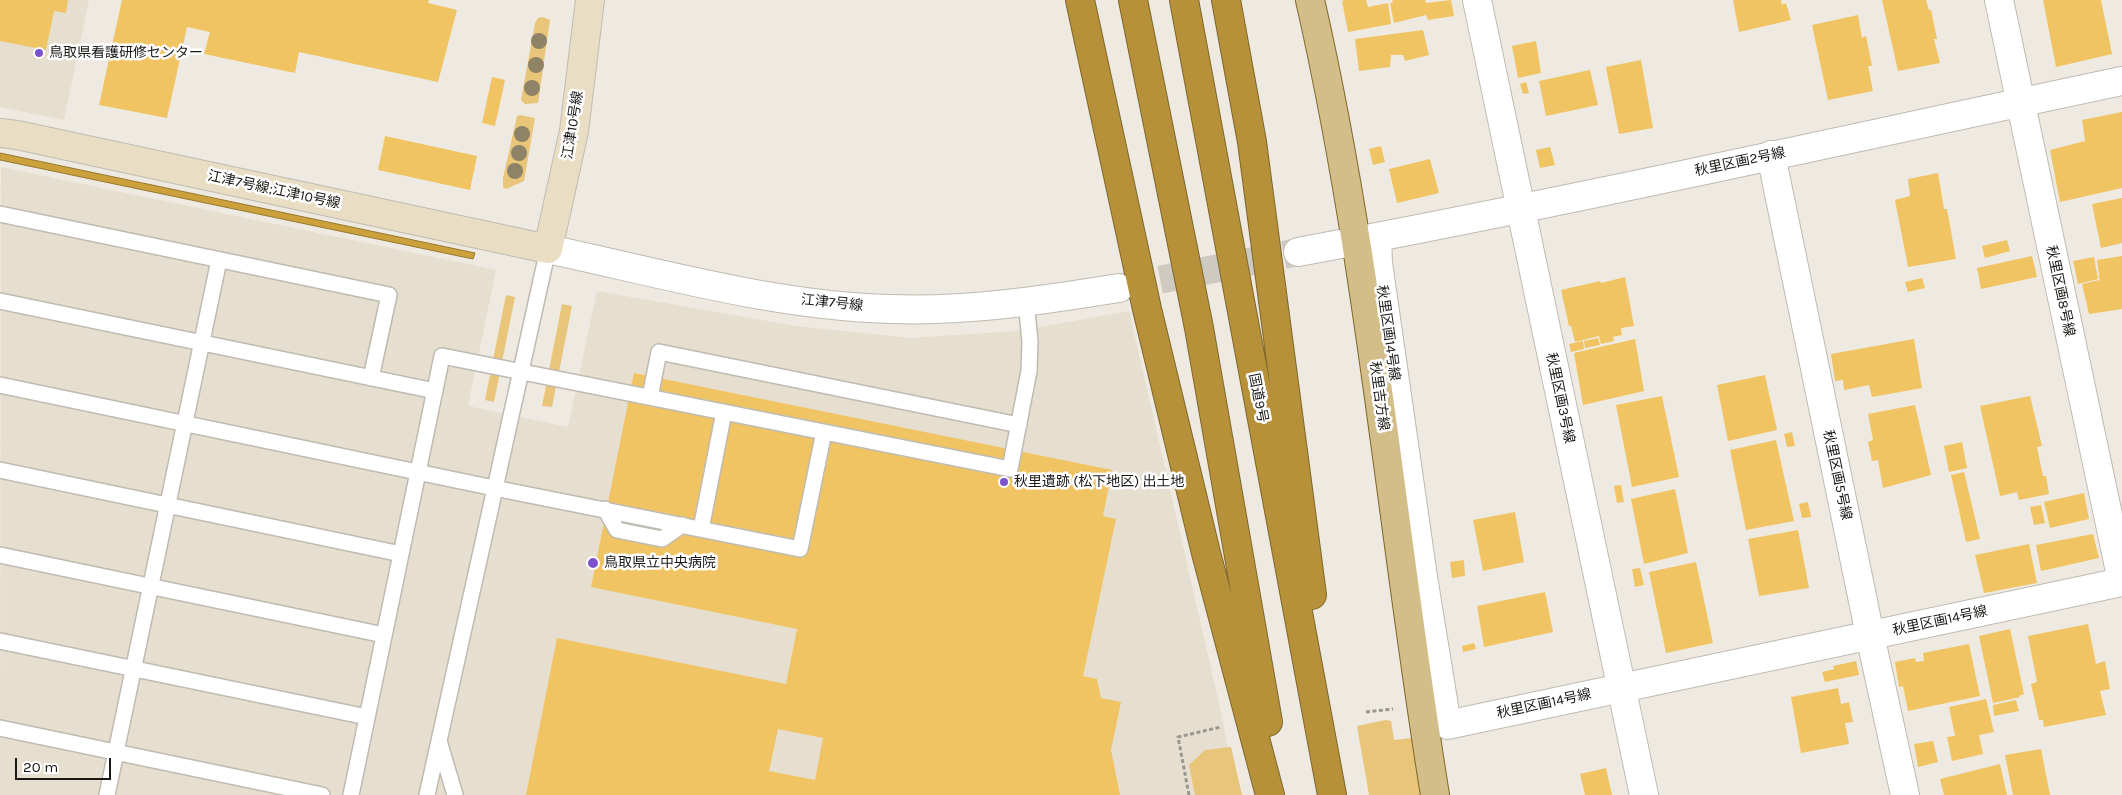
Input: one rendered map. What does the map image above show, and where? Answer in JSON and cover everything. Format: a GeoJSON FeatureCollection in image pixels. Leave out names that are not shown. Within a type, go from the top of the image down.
{"type":"FeatureCollection","features":[{"type":"Feature","properties":{"kind":"highway"},"geometry":{"type":"LineString","coordinates":[[1080,0],[1147,309],[1209,562],[1270,795]]}},
{"type":"Feature","properties":{"kind":"highway"},"geometry":{"type":"LineString","coordinates":[[1133,0],[1199,328],[1280,795]]}},
{"type":"Feature","properties":{"kind":"highway","name":"国道9号"},"geometry":{"type":"LineString","coordinates":[[1184,0],[1332,795]]}},
{"type":"Feature","properties":{"kind":"highway"},"geometry":{"type":"LineString","coordinates":[[1226,0],[1252,142],[1339,795]]}},
{"type":"Feature","properties":{"kind":"main road","name":"秋里吉方線"},"geometry":{"type":"LineString","coordinates":[[1310,0],[1334,115],[1367,240],[1435,795]]}},
{"type":"Feature","properties":{"kind":"street","name":"江津10号線"},"geometry":{"type":"LineString","coordinates":[[548,249],[574,131],[590,0]]}},
{"type":"Feature","properties":{"kind":"street","name":"秋里区画3号線"},"geometry":{"type":"LineString","coordinates":[[1477,0],[1644,795]]}},
{"type":"Feature","properties":{"kind":"street","name":"秋里区画8号線"},"geometry":{"type":"LineString","coordinates":[[1998,0],[2119,547],[2122,582]]}},
{"type":"Feature","properties":{"kind":"street","name":"秋里区画2号線"},"geometry":{"type":"LineString","coordinates":[[1367,240],[2122,81]]}},
{"type":"Feature","properties":{"kind":"street","name":"江津7号線;江津10号線"},"geometry":{"type":"LineString","coordinates":[[0,133],[17,135],[548,249]]}},
{"type":"Feature","properties":{"kind":"street","name":"秋里区画5号線"},"geometry":{"type":"LineString","coordinates":[[1771,155],[1905,795]]}},
{"type":"Feature","properties":{"kind":"street"},"geometry":{"type":"LineString","coordinates":[[1298,252],[1367,240]]}},
{"type":"Feature","properties":{"kind":"street","name":"秋里区画14号線"},"geometry":{"type":"LineString","coordinates":[[1367,240],[1378,263],[1421,568],[1447,725],[2122,582]]}},
{"type":"Feature","properties":{"kind":"street","name":"江津7号線"},"geometry":{"type":"LineString","coordinates":[[548,249],[731,288],[834,305],[889,309],[945,309],[1026,302],[1120,288]]}},
{"type":"Feature","properties":{"kind":"lane"},"geometry":{"type":"LineString","coordinates":[[0,214],[389,296],[371,378]]}},
{"type":"Feature","properties":{"kind":"lane"},"geometry":{"type":"LineString","coordinates":[[427,795],[548,249]]}},
{"type":"Feature","properties":{"kind":"lane"},"geometry":{"type":"LineString","coordinates":[[107,795],[219,260]]}},
{"type":"Feature","properties":{"kind":"lane"},"geometry":{"type":"LineString","coordinates":[[0,301],[435,391]]}},
{"type":"Feature","properties":{"kind":"lane"},"geometry":{"type":"LineString","coordinates":[[351,795],[442,356],[1010,469],[1030,356],[1026,302]]}},
{"type":"Feature","properties":{"kind":"lane"},"geometry":{"type":"LineString","coordinates":[[650,397],[659,352],[1019,425]]}},
{"type":"Feature","properties":{"kind":"lane"},"geometry":{"type":"LineString","coordinates":[[0,385],[418,473],[800,549],[824,432]]}},
{"type":"Feature","properties":{"kind":"lane"},"geometry":{"type":"LineString","coordinates":[[701,528],[724,412]]}},
{"type":"Feature","properties":{"kind":"lane"},"geometry":{"type":"LineString","coordinates":[[0,470],[401,554]]}},
{"type":"Feature","properties":{"kind":"lane"},"geometry":{"type":"LineString","coordinates":[[0,556],[384,635]]}},
{"type":"Feature","properties":{"kind":"lane"},"geometry":{"type":"LineString","coordinates":[[0,641],[367,717]]}},
{"type":"Feature","properties":{"kind":"lane"},"geometry":{"type":"LineString","coordinates":[[0,728],[322,795]]}},
{"type":"Feature","properties":{"kind":"lane"},"geometry":{"type":"LineString","coordinates":[[438,740],[455,795]]}},
{"type":"Feature","properties":{"kind":"path"},"geometry":{"type":"LineString","coordinates":[[1189,795],[1178,737],[1221,727]]}},
{"type":"Feature","properties":{"kind":"shaded area","name":"鳥取県看護研修センター"},"geometry":{"type":"Polygon","coordinates":[[[0,0],[89,0],[64,120],[0,107],[0,0]]]}},
{"type":"Feature","properties":{"kind":"shaded area"},"geometry":{"type":"Polygon","coordinates":[[[543,17],[550,20],[538,103],[525,104],[521,100],[535,23],[538,18],[543,17]]]}},
{"type":"Feature","properties":{"kind":"shaded area"},"geometry":{"type":"Polygon","coordinates":[[[517,116],[535,118],[524,181],[506,189],[503,187],[503,178],[517,116]]]}},
{"type":"Feature","properties":{"kind":"shaded area"},"geometry":{"type":"Polygon","coordinates":[[[0,153],[475,253],[473,259],[0,160],[0,153]]]}},
{"type":"Feature","properties":{"kind":"shaded area","name":"鳥取県立中央病院"},"geometry":{"type":"Polygon","coordinates":[[[1,167],[496,270],[468,406],[568,427],[597,291],[796,326],[910,338],[1018,331],[1129,311],[1218,699],[1238,795],[0,795],[1,167]]]}},
{"type":"Feature","properties":{"kind":"shaded area"},"geometry":{"type":"Polygon","coordinates":[[[506,295],[515,297],[494,402],[485,400],[506,295]]]}},
{"type":"Feature","properties":{"kind":"shaded area"},"geometry":{"type":"Polygon","coordinates":[[[562,304],[572,306],[552,407],[542,406],[562,304]]]}},
{"type":"Feature","properties":{"kind":"shaded area"},"geometry":{"type":"Polygon","coordinates":[[[1385,720],[1391,721],[1394,740],[1412,738],[1421,795],[1369,795],[1357,726],[1385,720]]]}},
{"type":"Feature","properties":{"kind":"shaded area"},"geometry":{"type":"Polygon","coordinates":[[[1231,747],[1242,795],[1195,795],[1189,765],[1205,750],[1231,747]]]}},
{"type":"Feature","properties":{"kind":"building"},"geometry":{"type":"Polygon","coordinates":[[[0,0],[68,0],[66,13],[54,11],[46,50],[0,41],[0,0]]]}},
{"type":"Feature","properties":{"kind":"building"},"geometry":{"type":"Polygon","coordinates":[[[122,0],[429,0],[428,3],[457,10],[438,82],[299,52],[295,73],[204,54],[210,32],[187,27],[167,118],[99,105],[122,0]]]}},
{"type":"Feature","properties":{"kind":"building"},"geometry":{"type":"Polygon","coordinates":[[[1366,0],[1368,7],[1388,3],[1391,24],[1348,32],[1342,1],[1366,0]]]}},
{"type":"Feature","properties":{"kind":"building"},"geometry":{"type":"Polygon","coordinates":[[[1392,0],[1425,0],[1426,3],[1451,0],[1454,16],[1428,20],[1426,15],[1394,23],[1390,3],[1393,3],[1392,0]]]}},
{"type":"Feature","properties":{"kind":"building"},"geometry":{"type":"Polygon","coordinates":[[[1733,0],[1781,0],[1782,5],[1786,3],[1791,20],[1739,32],[1733,0]]]}},
{"type":"Feature","properties":{"kind":"building"},"geometry":{"type":"Polygon","coordinates":[[[1882,0],[1926,0],[1929,10],[1931,10],[1937,39],[1934,39],[1940,63],[1898,71],[1882,0]]]}},
{"type":"Feature","properties":{"kind":"building"},"geometry":{"type":"Polygon","coordinates":[[[2043,0],[2101,0],[2112,54],[2056,67],[2043,0]]]}},
{"type":"Feature","properties":{"kind":"building"},"geometry":{"type":"Polygon","coordinates":[[[1858,15],[1862,38],[1866,36],[1872,66],[1868,66],[1873,91],[1828,100],[1812,25],[1858,15]]]}},
{"type":"Feature","properties":{"kind":"building"},"geometry":{"type":"Polygon","coordinates":[[[1423,30],[1429,55],[1405,61],[1403,55],[1391,55],[1390,67],[1359,71],[1355,39],[1423,30]]]}},
{"type":"Feature","properties":{"kind":"building"},"geometry":{"type":"Polygon","coordinates":[[[1536,41],[1541,73],[1518,78],[1512,46],[1536,41]]]}},
{"type":"Feature","properties":{"kind":"building"},"geometry":{"type":"Polygon","coordinates":[[[1641,60],[1653,128],[1619,134],[1606,67],[1641,60]]]}},
{"type":"Feature","properties":{"kind":"building"},"geometry":{"type":"Polygon","coordinates":[[[1590,70],[1598,105],[1546,116],[1539,81],[1590,70]]]}},
{"type":"Feature","properties":{"kind":"building"},"geometry":{"type":"Polygon","coordinates":[[[492,77],[505,80],[495,126],[482,123],[492,77]]]}},
{"type":"Feature","properties":{"kind":"building"},"geometry":{"type":"Polygon","coordinates":[[[1526,82],[1529,93],[1523,94],[1520,84],[1526,82]]]}},
{"type":"Feature","properties":{"kind":"building"},"geometry":{"type":"Polygon","coordinates":[[[2122,112],[2122,188],[2060,202],[2050,150],[2085,141],[2082,120],[2122,112]]]}},
{"type":"Feature","properties":{"kind":"building"},"geometry":{"type":"Polygon","coordinates":[[[385,136],[477,156],[470,190],[378,170],[385,136]]]}},
{"type":"Feature","properties":{"kind":"building"},"geometry":{"type":"Polygon","coordinates":[[[1381,146],[1385,162],[1373,165],[1369,149],[1381,146]]]}},
{"type":"Feature","properties":{"kind":"building"},"geometry":{"type":"Polygon","coordinates":[[[1550,147],[1555,165],[1540,168],[1536,150],[1550,147]]]}},
{"type":"Feature","properties":{"kind":"building"},"geometry":{"type":"Polygon","coordinates":[[[1430,159],[1439,193],[1397,203],[1389,169],[1430,159]]]}},
{"type":"Feature","properties":{"kind":"building"},"geometry":{"type":"Polygon","coordinates":[[[1938,173],[1944,209],[1947,209],[1956,259],[1908,267],[1895,200],[1910,196],[1908,179],[1938,173]]]}},
{"type":"Feature","properties":{"kind":"building"},"geometry":{"type":"Polygon","coordinates":[[[2122,198],[2122,243],[2101,248],[2092,204],[2122,198]]]}},
{"type":"Feature","properties":{"kind":"building"},"geometry":{"type":"Polygon","coordinates":[[[2007,240],[2010,251],[1985,258],[1982,246],[2007,240]]]}},
{"type":"Feature","properties":{"kind":"building"},"geometry":{"type":"Polygon","coordinates":[[[2032,256],[2037,277],[1981,289],[1977,268],[2032,256]]]}},
{"type":"Feature","properties":{"kind":"building"},"geometry":{"type":"Polygon","coordinates":[[[2122,256],[2122,309],[2089,314],[2082,284],[2099,280],[2100,284],[2097,260],[2122,256]]]}},
{"type":"Feature","properties":{"kind":"building"},"geometry":{"type":"Polygon","coordinates":[[[2094,257],[2098,279],[2078,284],[2073,261],[2094,257]]]}},
{"type":"Feature","properties":{"kind":"building"},"geometry":{"type":"Polygon","coordinates":[[[1625,277],[1634,326],[1621,328],[1622,335],[1613,337],[1614,341],[1601,344],[1599,336],[1575,342],[1571,326],[1569,326],[1561,290],[1625,277]]]}},
{"type":"Feature","properties":{"kind":"building"},"geometry":{"type":"Polygon","coordinates":[[[1922,278],[1925,288],[1908,292],[1905,282],[1922,278]]]}},
{"type":"Feature","properties":{"kind":"building"},"geometry":{"type":"Polygon","coordinates":[[[1598,338],[1600,345],[1585,348],[1584,341],[1598,338]]]}},
{"type":"Feature","properties":{"kind":"building"},"geometry":{"type":"Polygon","coordinates":[[[1635,339],[1644,391],[1583,405],[1574,353],[1635,339]]]}},
{"type":"Feature","properties":{"kind":"building"},"geometry":{"type":"Polygon","coordinates":[[[1914,339],[1922,388],[1872,397],[1869,385],[1844,390],[1843,380],[1835,381],[1831,354],[1914,339]]]}},
{"type":"Feature","properties":{"kind":"building"},"geometry":{"type":"Polygon","coordinates":[[[1583,341],[1584,349],[1571,352],[1569,344],[1583,341]]]}},
{"type":"Feature","properties":{"kind":"building"},"geometry":{"type":"Polygon","coordinates":[[[634,373],[1112,470],[1103,516],[1116,519],[1083,676],[1097,679],[1101,698],[1121,702],[1111,750],[1120,795],[526,795],[557,638],[786,684],[797,629],[591,587],[634,373]],[[778,729],[769,771],[815,780],[823,738],[778,729]]]}},
{"type":"Feature","properties":{"kind":"building"},"geometry":{"type":"Polygon","coordinates":[[[1765,375],[1777,430],[1728,441],[1717,385],[1765,375]]]}},
{"type":"Feature","properties":{"kind":"building"},"geometry":{"type":"Polygon","coordinates":[[[1662,396],[1679,477],[1632,487],[1616,405],[1662,396]]]}},
{"type":"Feature","properties":{"kind":"building"},"geometry":{"type":"Polygon","coordinates":[[[2030,396],[2042,446],[2037,447],[2043,476],[2046,476],[2049,494],[2019,500],[2017,492],[2000,496],[1980,406],[2030,396]]]}},
{"type":"Feature","properties":{"kind":"building"},"geometry":{"type":"Polygon","coordinates":[[[1915,405],[1931,475],[1883,488],[1878,460],[1872,461],[1868,442],[1873,440],[1868,414],[1915,405]]]}},
{"type":"Feature","properties":{"kind":"building"},"geometry":{"type":"Polygon","coordinates":[[[1792,432],[1795,446],[1787,447],[1784,434],[1792,432]]]}},
{"type":"Feature","properties":{"kind":"building"},"geometry":{"type":"Polygon","coordinates":[[[1776,440],[1794,521],[1746,530],[1730,450],[1776,440]]]}},
{"type":"Feature","properties":{"kind":"building"},"geometry":{"type":"Polygon","coordinates":[[[1962,442],[1967,468],[1949,472],[1944,446],[1962,442]]]}},
{"type":"Feature","properties":{"kind":"building"},"geometry":{"type":"Polygon","coordinates":[[[1964,472],[1980,539],[1966,542],[1951,475],[1964,472]]]}},
{"type":"Feature","properties":{"kind":"building"},"geometry":{"type":"Polygon","coordinates":[[[1621,485],[1624,502],[1617,503],[1614,486],[1621,485]]]}},
{"type":"Feature","properties":{"kind":"building"},"geometry":{"type":"Polygon","coordinates":[[[1675,489],[1688,553],[1644,564],[1631,499],[1675,489]]]}},
{"type":"Feature","properties":{"kind":"building"},"geometry":{"type":"Polygon","coordinates":[[[2084,493],[2089,519],[2050,528],[2044,502],[2084,493]]]}},
{"type":"Feature","properties":{"kind":"building"},"geometry":{"type":"Polygon","coordinates":[[[1808,502],[1811,517],[1802,518],[1799,504],[1808,502]]]}},
{"type":"Feature","properties":{"kind":"building"},"geometry":{"type":"Polygon","coordinates":[[[2041,505],[2045,523],[2034,525],[2030,507],[2041,505]]]}},
{"type":"Feature","properties":{"kind":"building"},"geometry":{"type":"Polygon","coordinates":[[[1515,512],[1524,562],[1483,571],[1473,520],[1515,512]]]}},
{"type":"Feature","properties":{"kind":"building"},"geometry":{"type":"Polygon","coordinates":[[[1798,530],[1809,588],[1759,596],[1748,539],[1798,530]]]}},
{"type":"Feature","properties":{"kind":"building"},"geometry":{"type":"Polygon","coordinates":[[[2093,534],[2099,558],[2041,571],[2036,545],[2093,534]]]}},
{"type":"Feature","properties":{"kind":"building"},"geometry":{"type":"Polygon","coordinates":[[[2029,544],[2037,583],[1984,593],[1975,555],[2029,544]]]}},
{"type":"Feature","properties":{"kind":"building"},"geometry":{"type":"Polygon","coordinates":[[[1464,560],[1465,576],[1452,578],[1450,562],[1464,560]]]}},
{"type":"Feature","properties":{"kind":"building"},"geometry":{"type":"Polygon","coordinates":[[[1696,562],[1713,643],[1666,653],[1649,572],[1696,562]]]}},
{"type":"Feature","properties":{"kind":"building"},"geometry":{"type":"Polygon","coordinates":[[[1640,568],[1644,585],[1635,587],[1632,569],[1640,568]]]}},
{"type":"Feature","properties":{"kind":"building"},"geometry":{"type":"Polygon","coordinates":[[[1545,592],[1553,632],[1484,647],[1477,606],[1545,592]]]}},
{"type":"Feature","properties":{"kind":"building"},"geometry":{"type":"Polygon","coordinates":[[[2088,624],[2096,664],[2105,661],[2110,689],[2100,691],[2106,715],[2044,727],[2043,720],[2039,720],[2031,684],[2037,682],[2028,636],[2088,624]]]}},
{"type":"Feature","properties":{"kind":"building"},"geometry":{"type":"Polygon","coordinates":[[[2010,629],[2024,694],[2020,697],[1993,703],[1979,636],[2010,629]]]}},
{"type":"Feature","properties":{"kind":"building"},"geometry":{"type":"Polygon","coordinates":[[[1474,643],[1476,649],[1463,652],[1462,646],[1474,643]]]}},
{"type":"Feature","properties":{"kind":"building"},"geometry":{"type":"Polygon","coordinates":[[[1969,644],[1980,696],[1908,711],[1903,686],[1899,687],[1895,662],[1915,658],[1916,662],[1924,661],[1923,653],[1969,644]]]}},
{"type":"Feature","properties":{"kind":"building"},"geometry":{"type":"Polygon","coordinates":[[[1856,661],[1859,675],[1825,682],[1822,672],[1834,669],[1833,666],[1856,661]]]}},
{"type":"Feature","properties":{"kind":"building"},"geometry":{"type":"Polygon","coordinates":[[[1838,688],[1841,704],[1849,702],[1853,722],[1845,723],[1849,744],[1801,753],[1791,697],[1838,688]]]}},
{"type":"Feature","properties":{"kind":"building"},"geometry":{"type":"Polygon","coordinates":[[[1986,699],[1994,732],[1979,735],[1983,754],[1952,761],[1947,737],[1955,736],[1949,707],[1986,699]]]}},
{"type":"Feature","properties":{"kind":"building"},"geometry":{"type":"Polygon","coordinates":[[[2016,700],[2019,711],[1994,716],[1993,705],[2016,700]]]}},
{"type":"Feature","properties":{"kind":"building"},"geometry":{"type":"Polygon","coordinates":[[[1933,741],[1938,762],[1918,767],[1914,744],[1933,741]]]}},
{"type":"Feature","properties":{"kind":"building"},"geometry":{"type":"Polygon","coordinates":[[[2041,749],[2050,795],[2013,795],[2005,755],[2041,749]]]}},
{"type":"Feature","properties":{"kind":"building"},"geometry":{"type":"Polygon","coordinates":[[[2000,764],[2007,795],[1944,795],[1940,779],[2000,764]]]}},
{"type":"Feature","properties":{"kind":"building"},"geometry":{"type":"Polygon","coordinates":[[[1606,768],[1612,795],[1585,795],[1580,774],[1606,768]]]}},
{"type":"Feature","properties":{"kind":"tunnel"},"geometry":{"type":"LineString","coordinates":[[1119,288],[1298,252]]}},
{"type":"Feature","properties":{"kind":"place","name":"鳥取県看護研修センター"},"geometry":{"type":"Point","coordinates":[39,53]}},
{"type":"Feature","properties":{"kind":"place","name":"秋里遺跡 (松下地区) 出土地"},"geometry":{"type":"Point","coordinates":[1004,482]}},
{"type":"Feature","properties":{"kind":"place","name":"鳥取県立中央病院"},"geometry":{"type":"Point","coordinates":[593,563]}}]}
